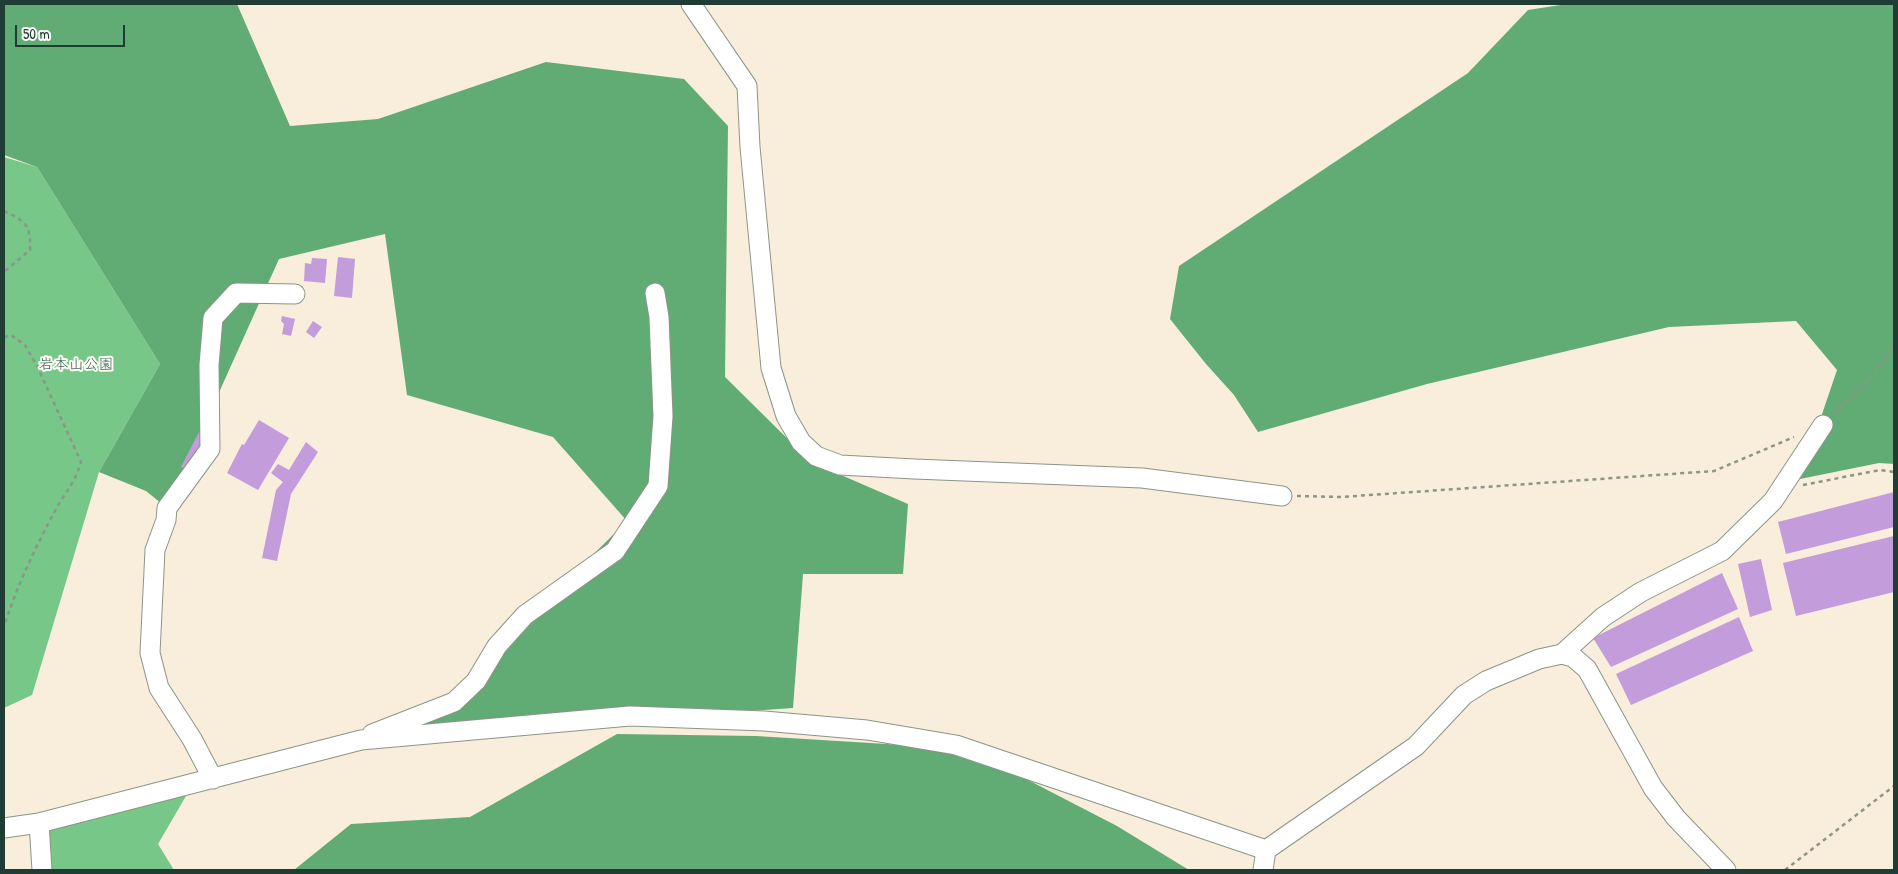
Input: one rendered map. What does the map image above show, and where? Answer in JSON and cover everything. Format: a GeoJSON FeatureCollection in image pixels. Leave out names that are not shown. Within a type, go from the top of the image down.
{"type":"FeatureCollection","features":[{"type":"Feature","properties":{"kind":"street"},"geometry":{"type":"LineString","coordinates":[[691,4],[747,86],[750,147],[771,368],[786,416],[802,442],[816,456],[840,465],[914,470],[1142,478],[1282,496]]}},
{"type":"Feature","properties":{"kind":"street"},"geometry":{"type":"LineString","coordinates":[[213,779],[192,739],[159,688],[150,653],[155,550],[166,520],[167,508],[210,449],[210,365],[213,318],[236,293],[295,294]]}},
{"type":"Feature","properties":{"kind":"street"},"geometry":{"type":"LineString","coordinates":[[361,740],[388,726],[454,702],[476,681],[497,646],[526,615],[615,551],[653,494],[658,486],[663,416],[659,317],[655,293]]}},
{"type":"Feature","properties":{"kind":"street"},"geometry":{"type":"LineString","coordinates":[[1562,654],[1602,618],[1641,592],[1722,551],[1773,501],[1822,425]]}},
{"type":"Feature","properties":{"kind":"street"},"geometry":{"type":"LineString","coordinates":[[1263,870],[1266,850],[1416,746],[1464,695],[1486,681],[1540,659],[1562,654],[1573,657],[1587,669],[1653,788],[1676,818],[1726,870]]}},
{"type":"Feature","properties":{"kind":"street"},"geometry":{"type":"LineString","coordinates":[[4,828],[39,823],[361,740],[630,716],[764,721],[867,730],[956,745],[1266,850]]}},
{"type":"Feature","properties":{"kind":"street"},"geometry":{"type":"LineString","coordinates":[[39,823],[42,870]]}},
{"type":"Feature","properties":{"kind":"path"},"geometry":{"type":"LineString","coordinates":[[4,211],[26,224],[30,234],[30,250],[4,272]]}},
{"type":"Feature","properties":{"kind":"path"},"geometry":{"type":"LineString","coordinates":[[4,337],[10,335],[25,345],[48,388],[81,462],[75,481],[57,508],[23,578],[4,626]]}},
{"type":"Feature","properties":{"kind":"path"},"geometry":{"type":"LineString","coordinates":[[1822,425],[1877,372],[1894,342]]}},
{"type":"Feature","properties":{"kind":"path"},"geometry":{"type":"LineString","coordinates":[[1282,496],[1341,497],[1714,471],[1796,437]]}},
{"type":"Feature","properties":{"kind":"path"},"geometry":{"type":"LineString","coordinates":[[1780,490],[1880,470],[1894,472]]}},
{"type":"Feature","properties":{"kind":"path"},"geometry":{"type":"LineString","coordinates":[[1785,870],[1894,786]]}},
{"type":"Feature","properties":{"kind":"green space"},"geometry":{"type":"Polygon","coordinates":[[[4,4],[237,4],[290,126],[378,119],[546,62],[684,79],[728,126],[725,377],[811,462],[908,504],[903,574],[803,574],[793,708],[474,730],[410,723],[472,695],[518,629],[627,521],[553,437],[407,395],[385,234],[279,259],[167,508],[146,491],[99,472],[160,364],[37,167],[4,155],[4,4]]]}},
{"type":"Feature","properties":{"kind":"green space"},"geometry":{"type":"Polygon","coordinates":[[[1567,4],[1894,4],[1894,464],[1879,463],[1800,479],[1837,370],[1796,321],[1669,327],[1427,384],[1258,432],[1234,395],[1170,319],[1179,266],[1468,73],[1528,10],[1567,4]]]}},
{"type":"Feature","properties":{"kind":"green space","name":"岩本山公園"},"geometry":{"type":"Polygon","coordinates":[[[4,157],[37,167],[160,364],[99,472],[32,695],[4,708],[4,157]]]}},
{"type":"Feature","properties":{"kind":"green space"},"geometry":{"type":"Polygon","coordinates":[[[617,734],[756,736],[968,749],[1117,826],[1189,870],[294,870],[351,824],[470,817],[617,734]]]}},
{"type":"Feature","properties":{"kind":"green space"},"geometry":{"type":"Polygon","coordinates":[[[193,784],[158,844],[174,870],[44,870],[40,834],[193,784]]]}},
{"type":"Feature","properties":{"kind":"building"},"geometry":{"type":"Polygon","coordinates":[[[338,257],[355,259],[352,298],[334,296],[338,257]]]}},
{"type":"Feature","properties":{"kind":"building"},"geometry":{"type":"Polygon","coordinates":[[[312,258],[327,259],[325,283],[304,281],[305,263],[311,264],[312,258]]]}},
{"type":"Feature","properties":{"kind":"building"},"geometry":{"type":"Polygon","coordinates":[[[282,316],[295,319],[291,336],[282,334],[284,324],[281,321],[282,316]]]}},
{"type":"Feature","properties":{"kind":"building"},"geometry":{"type":"Polygon","coordinates":[[[313,321],[322,327],[314,338],[306,332],[313,321]]]}},
{"type":"Feature","properties":{"kind":"building"},"geometry":{"type":"Polygon","coordinates":[[[259,420],[289,438],[258,490],[227,473],[242,444],[244,445],[259,420]]]}},
{"type":"Feature","properties":{"kind":"building"},"geometry":{"type":"Polygon","coordinates":[[[199,432],[206,435],[191,471],[181,467],[199,432]]]}},
{"type":"Feature","properties":{"kind":"building"},"geometry":{"type":"Polygon","coordinates":[[[306,442],[318,452],[291,494],[277,561],[262,558],[276,490],[283,482],[271,473],[278,464],[289,470],[306,442]]]}},
{"type":"Feature","properties":{"kind":"building"},"geometry":{"type":"Polygon","coordinates":[[[1894,492],[1894,527],[1786,554],[1778,522],[1894,492]]]}},
{"type":"Feature","properties":{"kind":"building"},"geometry":{"type":"Polygon","coordinates":[[[1894,536],[1894,592],[1796,616],[1783,563],[1894,536]]]}},
{"type":"Feature","properties":{"kind":"building"},"geometry":{"type":"Polygon","coordinates":[[[1761,559],[1772,610],[1750,617],[1738,564],[1761,559]]]}},
{"type":"Feature","properties":{"kind":"building"},"geometry":{"type":"Polygon","coordinates":[[[1722,573],[1738,609],[1611,667],[1593,638],[1722,573]]]}},
{"type":"Feature","properties":{"kind":"building"},"geometry":{"type":"Polygon","coordinates":[[[1739,617],[1753,651],[1631,705],[1616,674],[1739,617]]]}}]}
